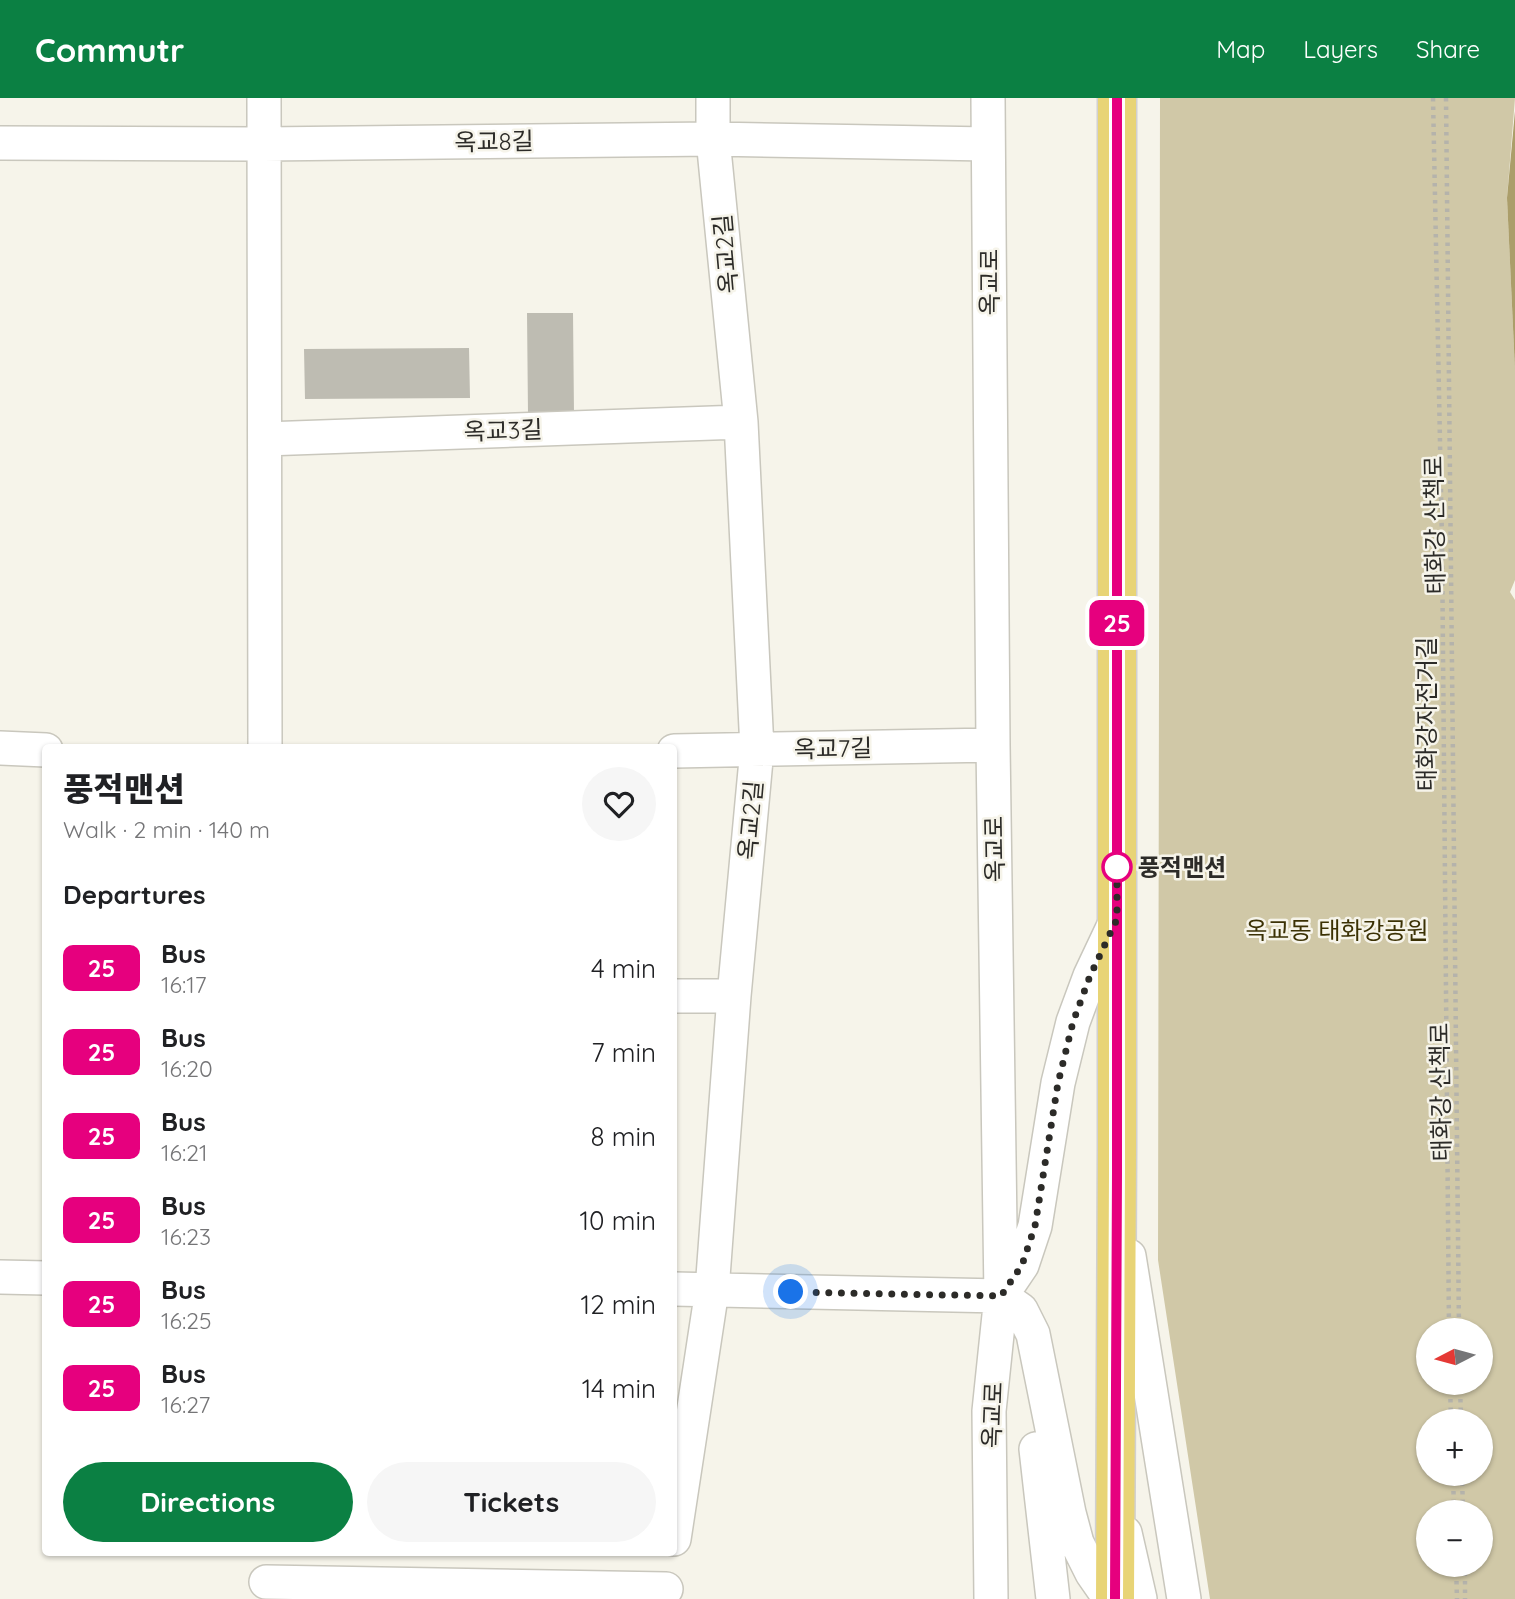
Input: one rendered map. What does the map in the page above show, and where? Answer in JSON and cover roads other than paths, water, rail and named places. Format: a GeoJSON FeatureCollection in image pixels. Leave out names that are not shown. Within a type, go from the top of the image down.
{"type":"FeatureCollection","features":[{"type":"Feature","properties":{"kind":"main road"},"geometry":{"type":"LineString","coordinates":[[1112,1599],[1116,1440],[1117,1146],[1117,98]]}},
{"type":"Feature","properties":{"kind":"street"},"geometry":{"type":"LineString","coordinates":[[264,98],[265,744]]}},
{"type":"Feature","properties":{"kind":"street","name":"옥교2길"},"geometry":{"type":"LineString","coordinates":[[677,1519],[712,1290],[734,996],[757,749],[741,422],[713,139],[713,98]]}},
{"type":"Feature","properties":{"kind":"street","name":"옥교로"},"geometry":{"type":"LineString","coordinates":[[988,98],[1001,1296],[989,1411],[991,1599]]}},
{"type":"Feature","properties":{"kind":"street","name":"옥교8길"},"geometry":{"type":"LineString","coordinates":[[0,143],[264,144],[713,139],[988,144]]}},
{"type":"Feature","properties":{"kind":"street","name":"옥교3길"},"geometry":{"type":"LineString","coordinates":[[265,439],[741,422]]}},
{"type":"Feature","properties":{"kind":"street","name":"옥교7길"},"geometry":{"type":"LineString","coordinates":[[677,751],[993,746]]}},
{"type":"Feature","properties":{"kind":"street"},"geometry":{"type":"LineString","coordinates":[[0,748],[42,750]]}},
{"type":"Feature","properties":{"kind":"street"},"geometry":{"type":"LineString","coordinates":[[1001,1296],[1022,1265],[1035,1226],[1058,1083],[1073,1022],[1090,976],[1117,919]]}},
{"type":"Feature","properties":{"kind":"street"},"geometry":{"type":"LineString","coordinates":[[677,996],[734,996]]}},
{"type":"Feature","properties":{"kind":"street"},"geometry":{"type":"LineString","coordinates":[[1117,1146],[1126,1237],[1184,1599]]}},
{"type":"Feature","properties":{"kind":"street"},"geometry":{"type":"LineString","coordinates":[[0,1277],[42,1278]]}},
{"type":"Feature","properties":{"kind":"street"},"geometry":{"type":"LineString","coordinates":[[677,1289],[1001,1296],[1021,1311],[1033,1334],[1077,1543],[1092,1573],[1112,1599]]}},
{"type":"Feature","properties":{"kind":"street"},"geometry":{"type":"LineString","coordinates":[[1001,1296],[1017,1350],[1037,1457],[1053,1599]]}},
{"type":"Feature","properties":{"kind":"street"},"geometry":{"type":"LineString","coordinates":[[1116,1440],[1125,1535],[1140,1599]]}},
{"type":"Feature","properties":{"kind":"street"},"geometry":{"type":"LineString","coordinates":[[266,1578],[666,1594],[671,1556]]}},
{"type":"Feature","properties":{"kind":"place","name":"풍적맨션"},"geometry":{"type":"Point","coordinates":[1117,867]}},
{"type":"Feature","properties":{"kind":"park label","name":"옥교동 태화강공원"},"geometry":{"type":"Point","coordinates":[1337,930]}}]}
